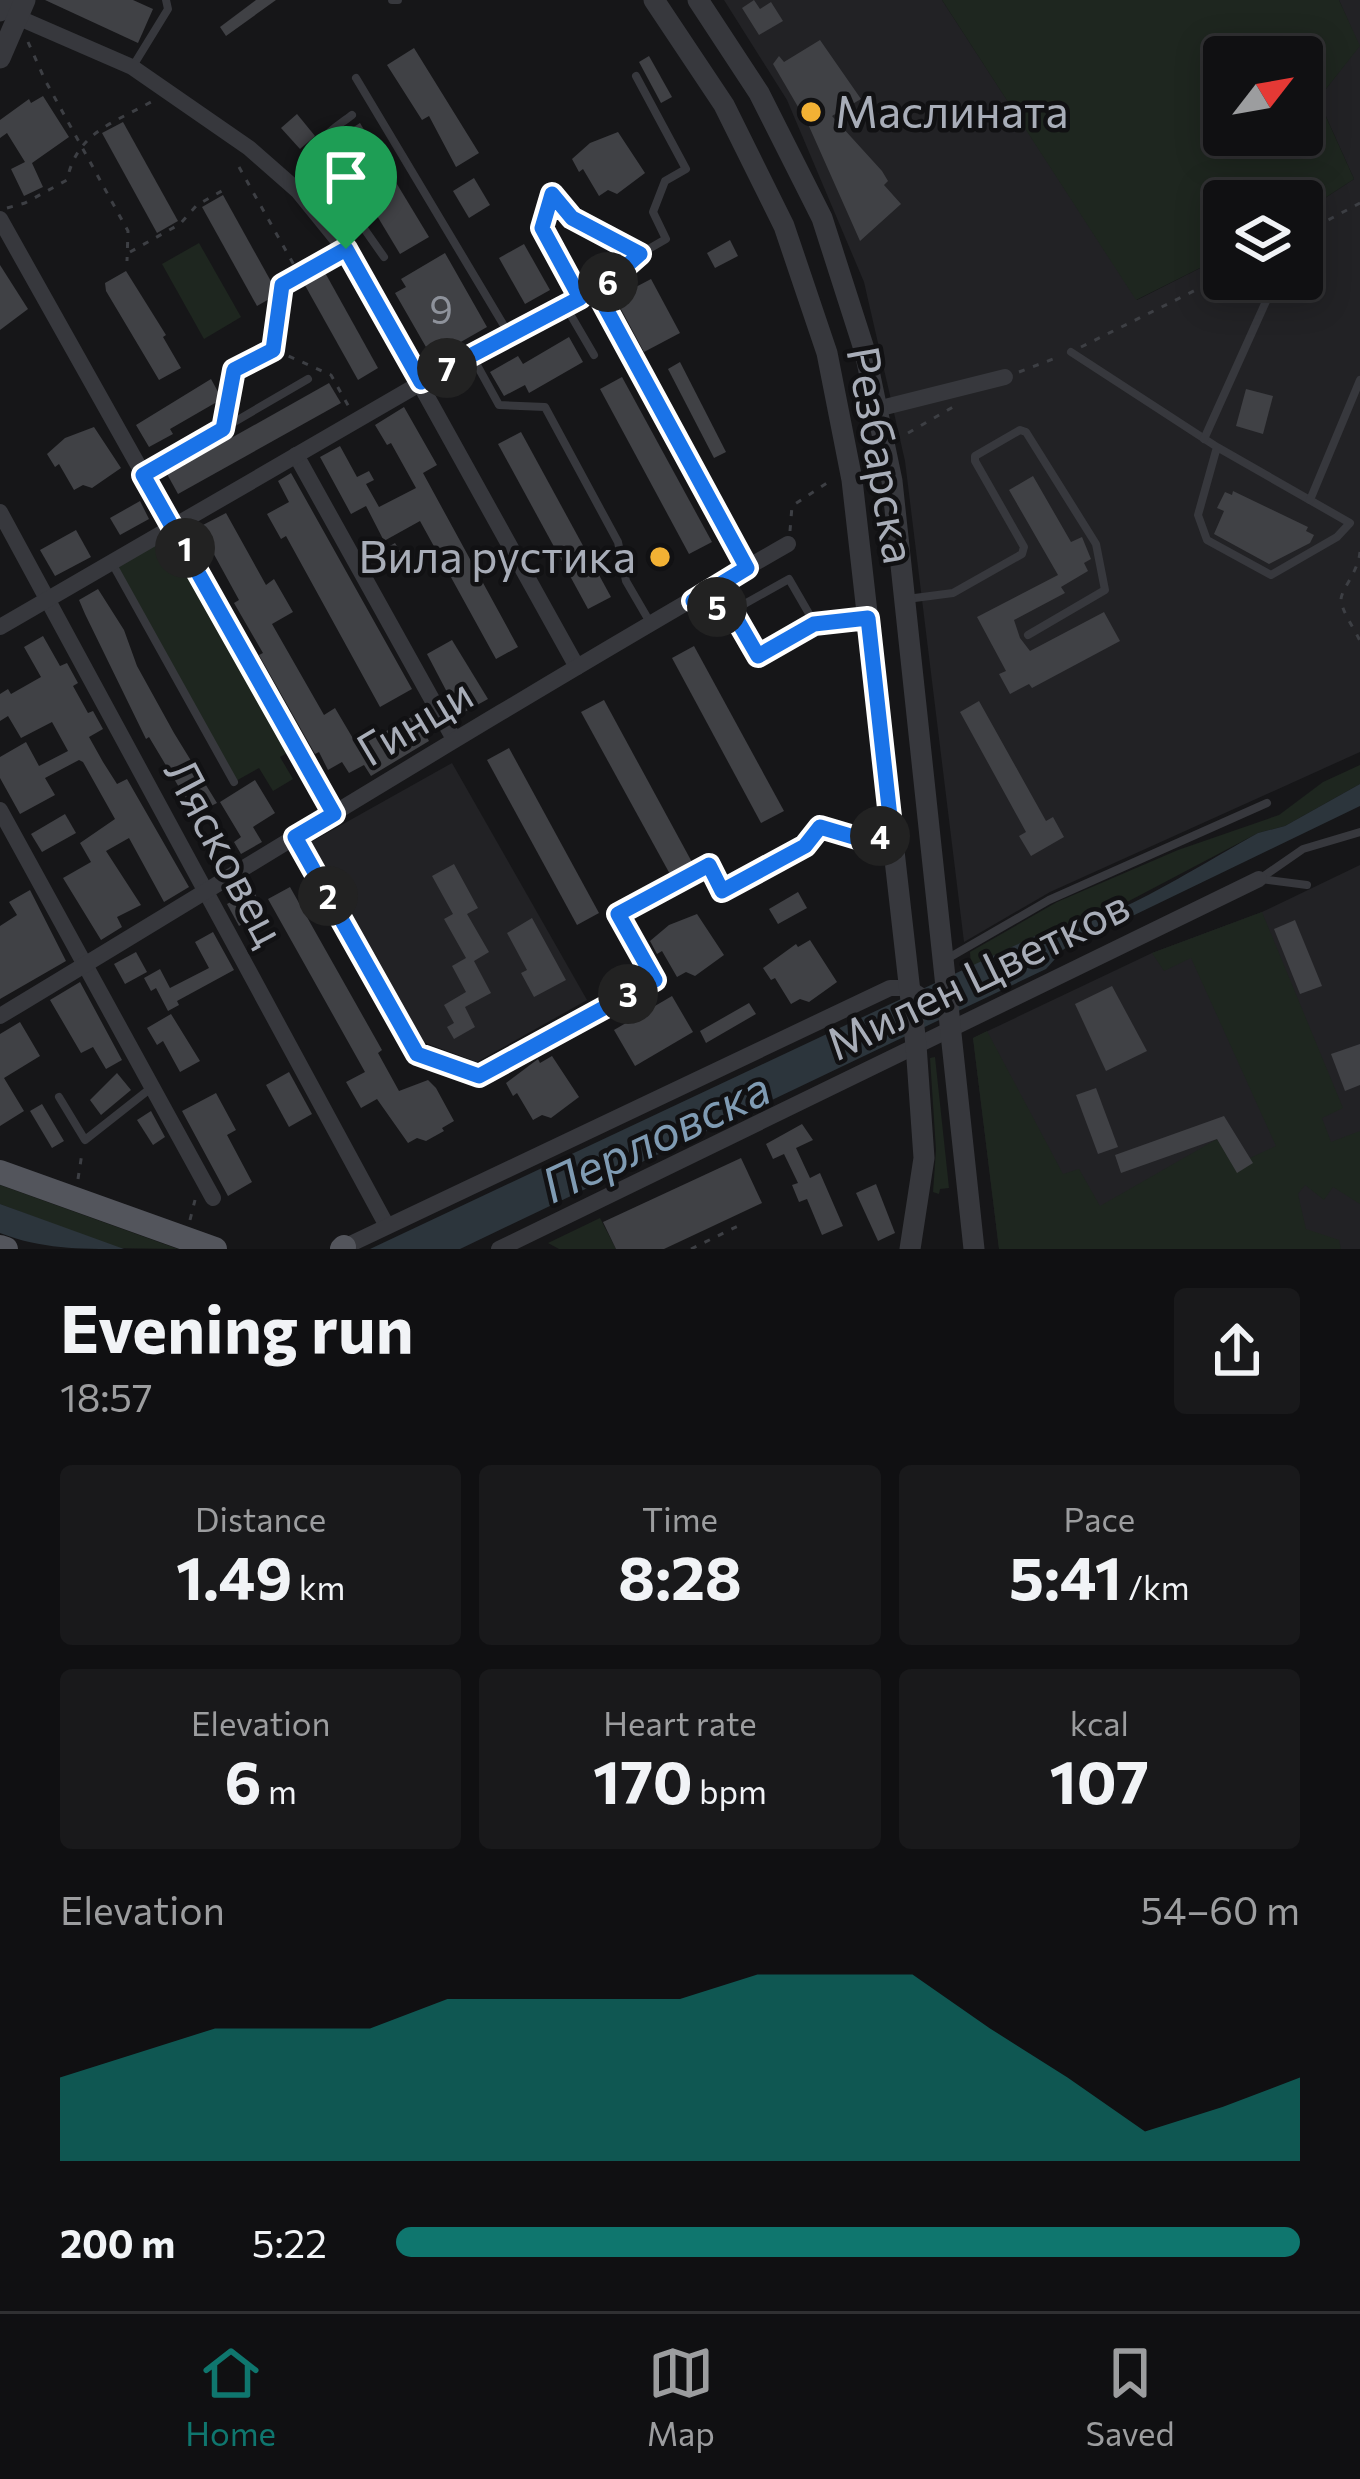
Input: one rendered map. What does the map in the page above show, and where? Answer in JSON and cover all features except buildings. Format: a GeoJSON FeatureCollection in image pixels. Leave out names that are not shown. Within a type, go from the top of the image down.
{"type":"FeatureCollection","features":[{"type":"Feature","properties":{"kind":"main road"},"geometry":{"type":"LineString","coordinates":[[0,1172],[215,1249]]}},
{"type":"Feature","properties":{"kind":"street","name":"Резбарска"},"geometry":{"type":"LineString","coordinates":[[654,0],[724,105],[784,226],[827,353],[852,480],[916,1045],[924,1158],[910,1249]]}},
{"type":"Feature","properties":{"kind":"street","name":"Резбарска"},"geometry":{"type":"LineString","coordinates":[[698,0],[759,93],[822,218],[865,352],[892,481],[974,1249]]}},
{"type":"Feature","properties":{"kind":"street"},"geometry":{"type":"LineString","coordinates":[[0,58],[12,7],[132,67],[249,148],[298,190],[346,249],[577,667]]}},
{"type":"Feature","properties":{"kind":"street"},"geometry":{"type":"LineString","coordinates":[[0,216],[334,814]]}},
{"type":"Feature","properties":{"kind":"street"},"geometry":{"type":"LineString","coordinates":[[0,627],[421,382],[581,298],[747,568]]}},
{"type":"Feature","properties":{"kind":"street"},"geometry":{"type":"LineString","coordinates":[[877,409],[1005,377]]}},
{"type":"Feature","properties":{"kind":"street"},"geometry":{"type":"LineString","coordinates":[[296,455],[454,739]]}},
{"type":"Feature","properties":{"kind":"street","name":"Лясковец"},"geometry":{"type":"LineString","coordinates":[[0,512],[387,1226]]}},
{"type":"Feature","properties":{"kind":"street","name":"Гинци"},"geometry":{"type":"LineString","coordinates":[[0,1016],[207,894],[454,739],[788,544]]}},
{"type":"Feature","properties":{"kind":"street"},"geometry":{"type":"LineString","coordinates":[[0,810],[152,1087],[204,1199]]}},
{"type":"Feature","properties":{"kind":"street","name":"Милен Цветков"},"geometry":{"type":"LineString","coordinates":[[499,1249],[916,1045],[950,1022],[1259,879]]}},
{"type":"Feature","properties":{"kind":"street","name":"Милен Цветков"},"geometry":{"type":"LineString","coordinates":[[342,1248],[890,988],[909,988],[950,1022]]}},
{"type":"Feature","properties":{"kind":"lane"},"geometry":{"type":"LineString","coordinates":[[132,67],[168,9],[166,0]]}},
{"type":"Feature","properties":{"kind":"lane"},"geometry":{"type":"LineString","coordinates":[[594,355],[581,298],[666,238],[653,212],[665,181],[686,169],[636,76]]}},
{"type":"Feature","properties":{"kind":"lane"},"geometry":{"type":"LineString","coordinates":[[356,78],[509,335]]}},
{"type":"Feature","properties":{"kind":"lane"},"geometry":{"type":"LineString","coordinates":[[352,115],[324,136],[317,149],[321,166],[384,257]]}},
{"type":"Feature","properties":{"kind":"lane"},"geometry":{"type":"LineString","coordinates":[[298,190],[321,166]]}},
{"type":"Feature","properties":{"kind":"lane"},"geometry":{"type":"LineString","coordinates":[[1204,439],[1267,300]]}},
{"type":"Feature","properties":{"kind":"lane"},"geometry":{"type":"LineString","coordinates":[[1071,352],[1217,447],[1350,523],[1337,537],[1270,574],[1207,540],[1198,515],[1217,447]]}},
{"type":"Feature","properties":{"kind":"lane"},"geometry":{"type":"LineString","coordinates":[[472,355],[499,405],[544,407],[618,542],[626,581],[651,624]]}},
{"type":"Feature","properties":{"kind":"lane"},"geometry":{"type":"LineString","coordinates":[[143,475],[308,379]]}},
{"type":"Feature","properties":{"kind":"lane"},"geometry":{"type":"LineString","coordinates":[[1310,500],[1360,380]]}},
{"type":"Feature","properties":{"kind":"lane"},"geometry":{"type":"LineString","coordinates":[[905,599],[953,593],[1022,554],[1024,548],[975,456],[1026,431],[1096,544],[1105,590],[1028,635]]}},
{"type":"Feature","properties":{"kind":"lane"},"geometry":{"type":"LineString","coordinates":[[111,562],[234,782]]}},
{"type":"Feature","properties":{"kind":"lane"},"geometry":{"type":"LineString","coordinates":[[693,601],[732,611],[789,578],[814,624],[758,656],[732,611]]}},
{"type":"Feature","properties":{"kind":"lane"},"geometry":{"type":"LineString","coordinates":[[944,961],[1049,900],[1267,803]]}},
{"type":"Feature","properties":{"kind":"lane"},"geometry":{"type":"LineString","coordinates":[[295,837],[417,1054],[479,1076],[655,980],[618,914],[709,865],[722,891],[805,846],[820,827],[857,838],[892,835]]}},
{"type":"Feature","properties":{"kind":"lane","name":"Милен Цветков"},"geometry":{"type":"LineString","coordinates":[[1259,879],[1303,850],[1360,832]]}},
{"type":"Feature","properties":{"kind":"lane"},"geometry":{"type":"LineString","coordinates":[[1259,879],[1307,885]]}},
{"type":"Feature","properties":{"kind":"lane"},"geometry":{"type":"LineString","coordinates":[[59,1097],[85,1140],[152,1087]]}},
{"type":"Feature","properties":{"kind":"path"},"geometry":{"type":"LineString","coordinates":[[12,7],[45,80],[128,231],[127,261]]}},
{"type":"Feature","properties":{"kind":"path"},"geometry":{"type":"LineString","coordinates":[[0,216],[67,181],[73,154],[82,145],[151,102]]}},
{"type":"Feature","properties":{"kind":"path"},"geometry":{"type":"LineString","coordinates":[[238,167],[300,275]]}},
{"type":"Feature","properties":{"kind":"path"},"geometry":{"type":"LineString","coordinates":[[128,254],[179,224],[203,198],[227,188]]}},
{"type":"Feature","properties":{"kind":"path"},"geometry":{"type":"LineString","coordinates":[[581,298],[542,228],[552,194],[572,218],[640,254]]}},
{"type":"Feature","properties":{"kind":"path"},"geometry":{"type":"LineString","coordinates":[[1323,223],[1360,203]]}},
{"type":"Feature","properties":{"kind":"path"},"geometry":{"type":"LineString","coordinates":[[273,350],[282,285],[346,249]]}},
{"type":"Feature","properties":{"kind":"path"},"geometry":{"type":"LineString","coordinates":[[1005,377],[1071,352],[1203,286]]}},
{"type":"Feature","properties":{"kind":"path"},"geometry":{"type":"LineString","coordinates":[[273,350],[331,375],[357,420]]}},
{"type":"Feature","properties":{"kind":"path"},"geometry":{"type":"LineString","coordinates":[[223,429],[234,370],[273,350]]}},
{"type":"Feature","properties":{"kind":"path"},"geometry":{"type":"LineString","coordinates":[[788,544],[792,506],[835,478]]}},
{"type":"Feature","properties":{"kind":"path"},"geometry":{"type":"LineString","coordinates":[[1360,552],[1358,570],[1341,601],[1360,641]]}},
{"type":"Feature","properties":{"kind":"path"},"geometry":{"type":"LineString","coordinates":[[814,624],[868,618]]}},
{"type":"Feature","properties":{"kind":"path"},"geometry":{"type":"LineString","coordinates":[[77,1181],[81,1161]]}},
{"type":"Feature","properties":{"kind":"path"},"geometry":{"type":"LineString","coordinates":[[191,1214],[204,1199]]}},
{"type":"Feature","properties":{"kind":"path"},"geometry":{"type":"LineString","coordinates":[[691,1249],[742,1224]]}},
{"type":"Feature","properties":{"kind":"shaded area"},"geometry":{"type":"Polygon","coordinates":[[[724,0],[942,0],[1137,300],[1203,267],[1203,300],[1323,300],[1323,199],[1354,179],[1323,110],[1323,93],[1359,46],[1339,0],[1360,0],[1360,752],[1050,892],[964,942],[905,461],[864,282],[787,100],[724,0]]]}},
{"type":"Feature","properties":{"kind":"shaded area"},"geometry":{"type":"Polygon","coordinates":[[[942,0],[1339,0],[1360,46],[1323,93],[1323,36],[1203,36],[1203,156],[1323,156],[1323,110],[1354,179],[1323,199],[1323,180],[1203,180],[1203,266],[1136,300],[942,0]]]}},
{"type":"Feature","properties":{"kind":"shaded area"},"geometry":{"type":"Polygon","coordinates":[[[199,243],[241,317],[204,339],[162,264],[199,243]]]}},
{"type":"Feature","properties":{"kind":"shaded area"},"geometry":{"type":"Polygon","coordinates":[[[173,527],[296,748],[280,757],[293,779],[273,791],[259,768],[234,782],[111,562],[173,527]]]}},
{"type":"Feature","properties":{"kind":"shaded area"},"geometry":{"type":"Polygon","coordinates":[[[452,763],[587,1000],[477,1062],[420,1041],[311,842],[452,763]]]}},
{"type":"Feature","properties":{"kind":"shaded area"},"geometry":{"type":"Polygon","coordinates":[[[1360,765],[1360,784],[1285,826],[1258,833],[1091,921],[1060,934],[1035,936],[971,967],[970,952],[1057,902],[1178,850],[1279,815],[1323,782],[1360,765]]]}},
{"type":"Feature","properties":{"kind":"shaded area"},"geometry":{"type":"Polygon","coordinates":[[[1360,865],[1360,1249],[999,1249],[973,1038],[1152,953],[1262,912],[1360,865]]]}},
{"type":"Feature","properties":{"kind":"shaded area"},"geometry":{"type":"Polygon","coordinates":[[[1262,912],[1343,1108],[1322,1118],[1331,1142],[1360,1131],[1360,1204],[1333,1187],[1324,1200],[1305,1185],[1298,1194],[1306,1229],[1339,1240],[1341,1249],[999,1249],[973,1038],[987,1031],[1063,1174],[1079,1169],[1100,1206],[1217,1139],[1237,1172],[1250,1158],[1276,1146],[1191,958],[1164,971],[1152,953],[1262,912]]]}},
{"type":"Feature","properties":{"kind":"shaded area"},"geometry":{"type":"Polygon","coordinates":[[[935,1057],[949,1188],[940,1189],[939,1194],[933,1192],[936,1150],[930,1058],[935,1057]]]}},
{"type":"Feature","properties":{"kind":"shaded area"},"geometry":{"type":"Polygon","coordinates":[[[0,1185],[178,1249],[116,1248],[0,1204],[0,1185]]]}},
{"type":"Feature","properties":{"kind":"shaded area"},"geometry":{"type":"Polygon","coordinates":[[[600,1218],[616,1249],[559,1249],[548,1243],[600,1218]]]}},
{"type":"Feature","properties":{"kind":"water","name":"Перловска"},"geometry":{"type":"Polygon","coordinates":[[[1360,784],[1360,806],[1064,949],[1046,969],[460,1249],[370,1249],[1035,936],[1119,909],[1360,784]]]}},
{"type":"Feature","properties":{"kind":"water"},"geometry":{"type":"Polygon","coordinates":[[[0,1204],[124,1249],[45,1245],[0,1233],[0,1204]]]}},
{"type":"Feature","properties":{"kind":"place","name":"Маслината"},"geometry":{"type":"Point","coordinates":[811,112]}},
{"type":"Feature","properties":{"kind":"place","name":"Вила рустика"},"geometry":{"type":"Point","coordinates":[660,557]}},
{"type":"Feature","properties":{"kind":"route"},"geometry":{"type":"LineString","coordinates":[[552,194],[572,218],[640,254],[597,292],[747,568],[693,601],[732,611],[758,656],[814,624],[868,618],[892,835],[857,838],[820,827],[805,846],[722,891],[709,865],[618,914],[655,980],[479,1076],[417,1054],[295,837],[334,814],[143,475],[223,429],[234,370],[273,350],[282,285],[346,249],[421,382],[580,298],[542,228],[552,194]]}}]}
